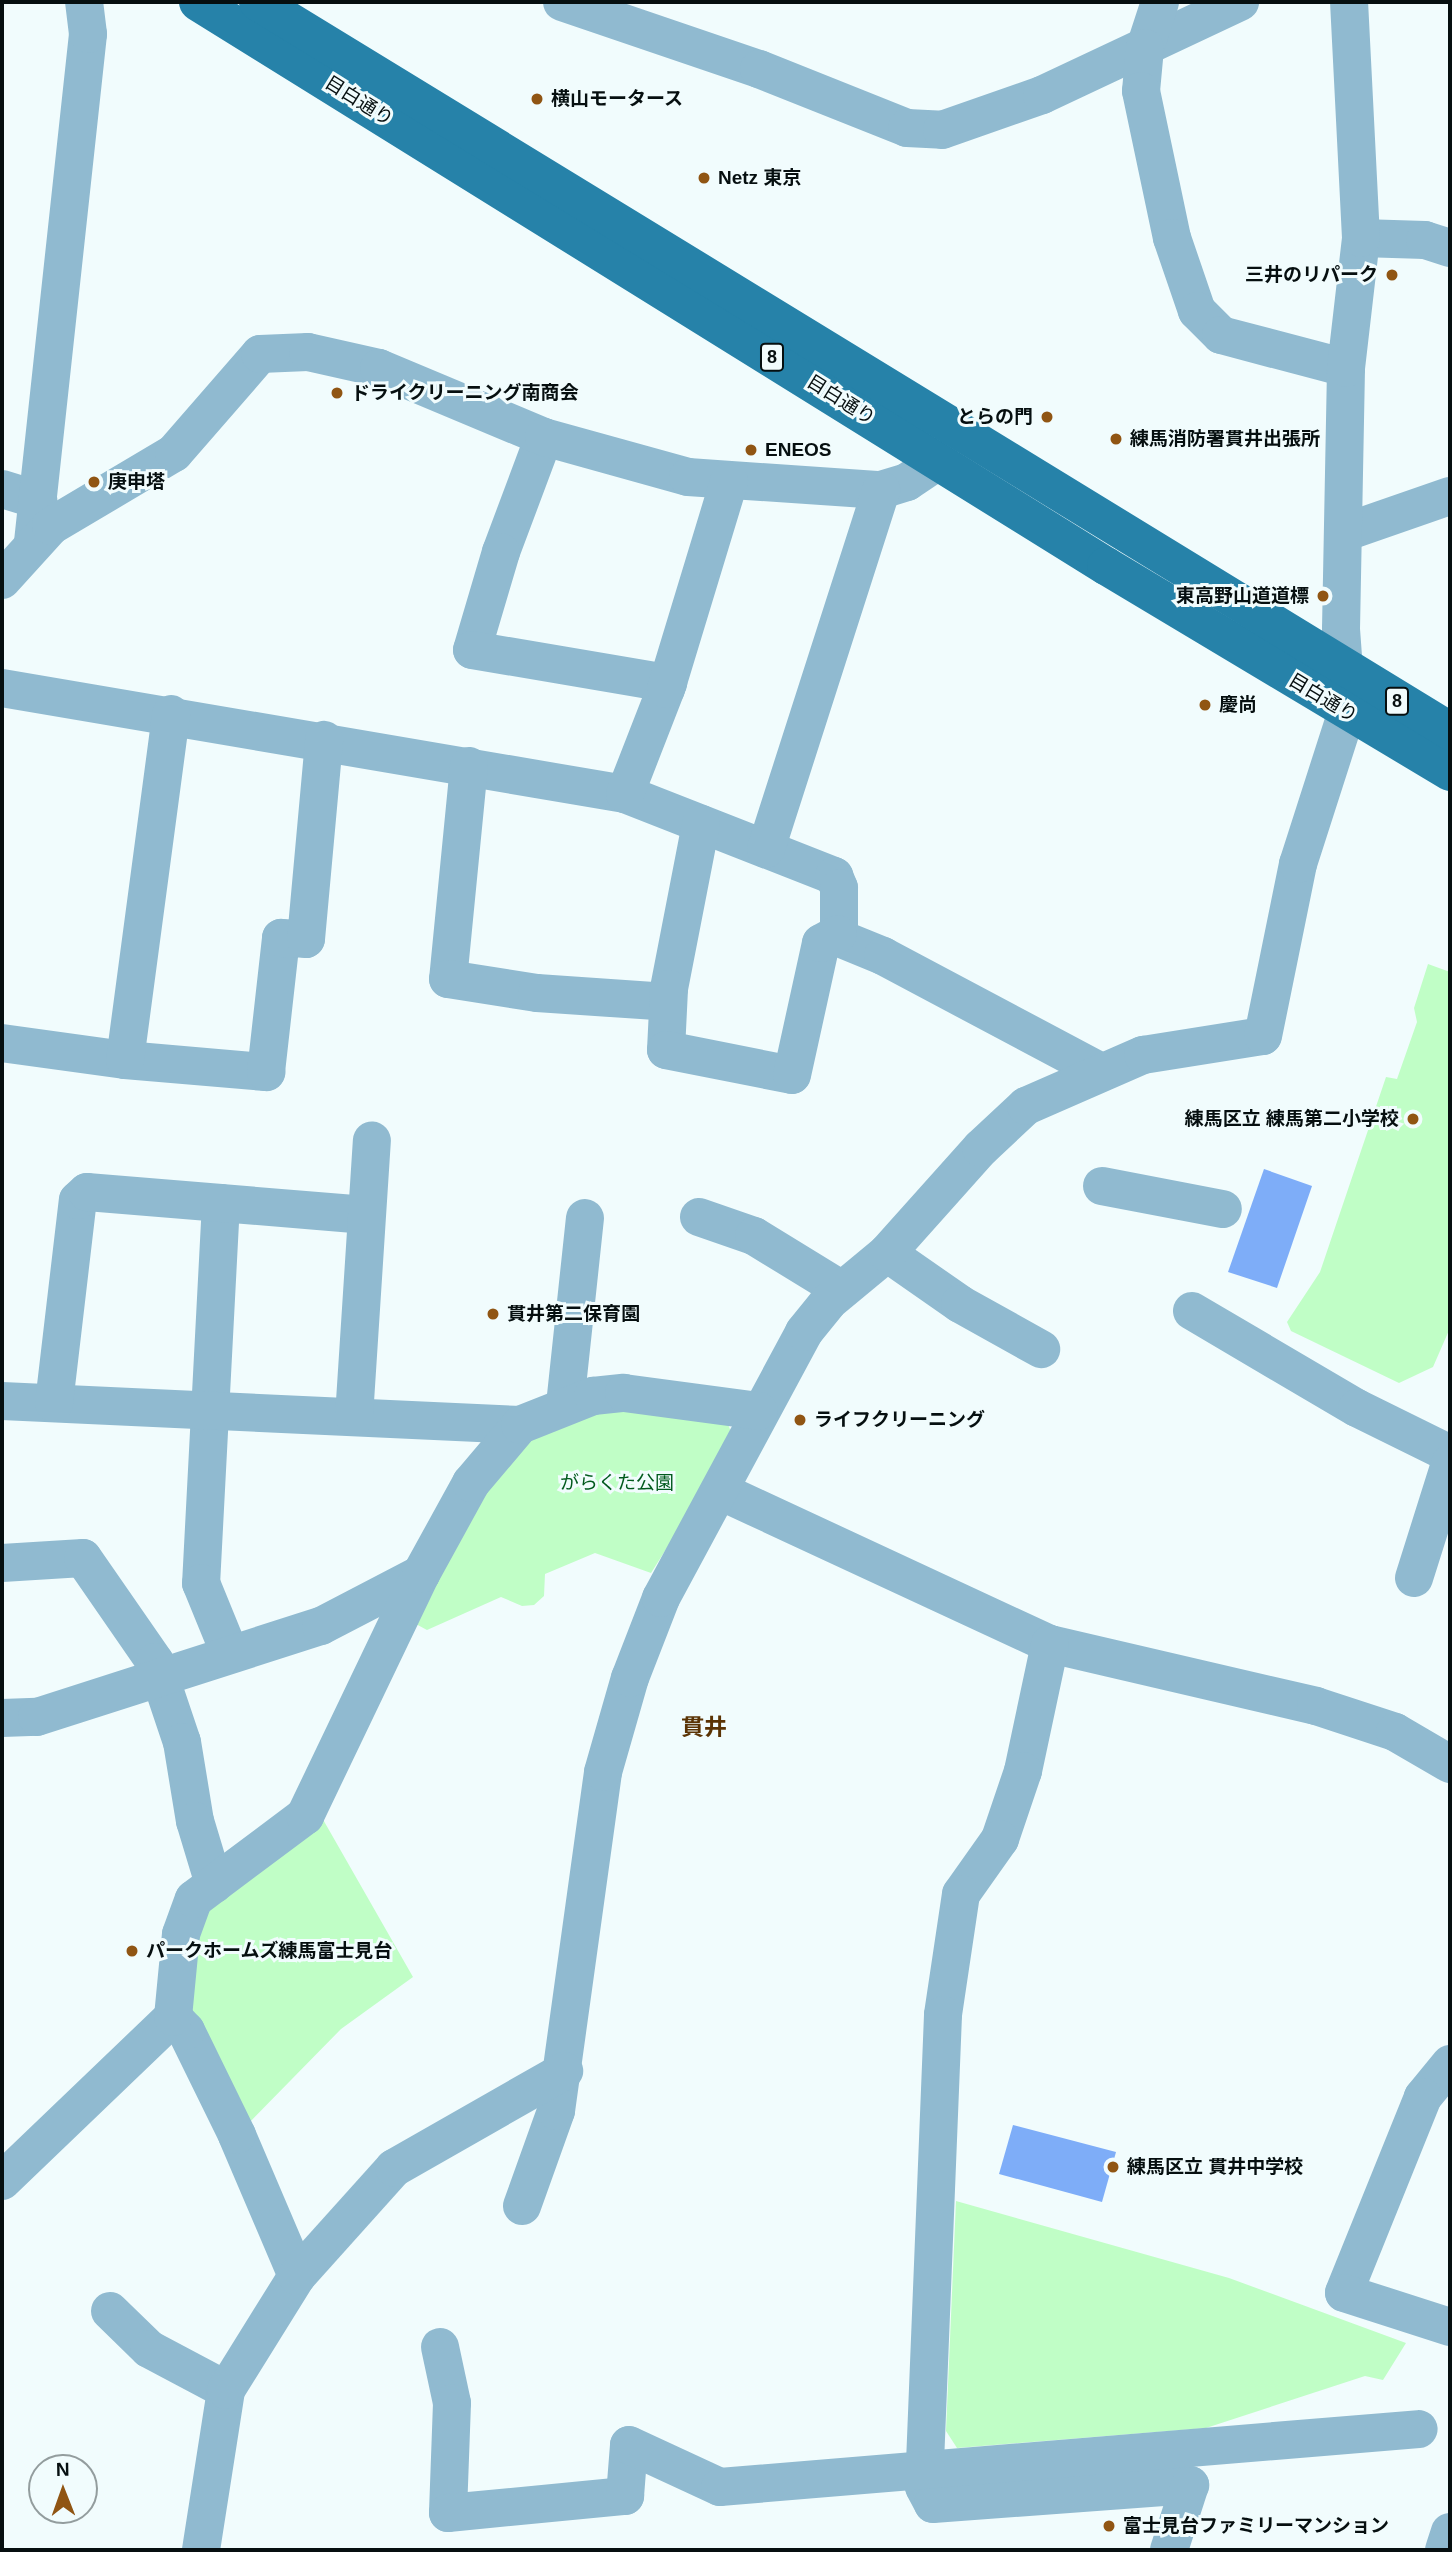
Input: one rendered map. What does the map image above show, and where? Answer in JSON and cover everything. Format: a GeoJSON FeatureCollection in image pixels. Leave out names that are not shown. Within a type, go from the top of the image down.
{"type":"FeatureCollection","features":[{"type":"Feature","properties":{"kind":"main road","name":"目白通り"},"geometry":{"type":"LineString","coordinates":[[198,2],[1450,772]]}},
{"type":"Feature","properties":{"kind":"main road","name":"目白通り"},"geometry":{"type":"LineString","coordinates":[[258,2],[1450,731]]}},
{"type":"Feature","properties":{"kind":"street"},"geometry":{"type":"LineString","coordinates":[[33,542],[88,34],[84,2]]}},
{"type":"Feature","properties":{"kind":"street"},"geometry":{"type":"LineString","coordinates":[[562,2],[759,69],[907,128],[942,130],[1042,95],[1240,2]]}},
{"type":"Feature","properties":{"kind":"street"},"geometry":{"type":"LineString","coordinates":[[1160,2],[1145,48],[1144,105],[1172,238],[1197,311],[1221,335],[1346,368]]}},
{"type":"Feature","properties":{"kind":"street"},"geometry":{"type":"LineString","coordinates":[[522,2206],[556,2111],[564,2071],[611,1738],[661,1598],[720,1491],[759,1411],[804,1332],[842,1290],[887,1254],[981,1148],[1026,1106],[1099,1071],[1143,1055],[1263,1036],[1298,864],[1347,711],[1343,533],[1346,368],[1361,238],[1349,2]]}},
{"type":"Feature","properties":{"kind":"street"},"geometry":{"type":"LineString","coordinates":[[1361,238],[1425,240],[1450,248]]}},
{"type":"Feature","properties":{"kind":"street"},"geometry":{"type":"LineString","coordinates":[[2,580],[33,542],[51,526],[174,453],[260,354],[308,352],[379,368],[544,437],[676,474],[729,481],[881,490],[907,482],[940,460]]}},
{"type":"Feature","properties":{"kind":"street"},"geometry":{"type":"LineString","coordinates":[[544,437],[501,552],[472,650],[668,683]]}},
{"type":"Feature","properties":{"kind":"street"},"geometry":{"type":"LineString","coordinates":[[625,794],[668,683],[729,481]]}},
{"type":"Feature","properties":{"kind":"street"},"geometry":{"type":"LineString","coordinates":[[2,489],[38,500]]}},
{"type":"Feature","properties":{"kind":"street"},"geometry":{"type":"LineString","coordinates":[[766,849],[881,490]]}},
{"type":"Feature","properties":{"kind":"street"},"geometry":{"type":"LineString","coordinates":[[1343,533],[1450,496]]}},
{"type":"Feature","properties":{"kind":"street"},"geometry":{"type":"LineString","coordinates":[[2,688],[324,740],[625,794],[834,876],[841,906],[838,934]]}},
{"type":"Feature","properties":{"kind":"street"},"geometry":{"type":"LineString","coordinates":[[125,1060],[171,714]]}},
{"type":"Feature","properties":{"kind":"street"},"geometry":{"type":"LineString","coordinates":[[2,1043],[125,1060],[265,1072],[281,937],[306,939],[324,740]]}},
{"type":"Feature","properties":{"kind":"street"},"geometry":{"type":"LineString","coordinates":[[469,766],[448,979],[537,993],[668,1002]]}},
{"type":"Feature","properties":{"kind":"street"},"geometry":{"type":"LineString","coordinates":[[701,824],[668,1002],[666,1050],[792,1075],[821,943],[838,934]]}},
{"type":"Feature","properties":{"kind":"street"},"geometry":{"type":"LineString","coordinates":[[838,934],[1099,1071]]}},
{"type":"Feature","properties":{"kind":"street"},"geometry":{"type":"LineString","coordinates":[[354,1417],[372,1141]]}},
{"type":"Feature","properties":{"kind":"street"},"geometry":{"type":"LineString","coordinates":[[1102,1186],[1223,1209]]}},
{"type":"Feature","properties":{"kind":"street"},"geometry":{"type":"LineString","coordinates":[[54,1404],[78,1200],[87,1192],[366,1216]]}},
{"type":"Feature","properties":{"kind":"street"},"geometry":{"type":"LineString","coordinates":[[221,1203],[201,1583],[230,1654]]}},
{"type":"Feature","properties":{"kind":"street"},"geometry":{"type":"LineString","coordinates":[[699,1217],[754,1236],[842,1290]]}},
{"type":"Feature","properties":{"kind":"street"},"geometry":{"type":"LineString","coordinates":[[565,1405],[585,1218]]}},
{"type":"Feature","properties":{"kind":"street"},"geometry":{"type":"LineString","coordinates":[[887,1254],[960,1304],[1041,1349]]}},
{"type":"Feature","properties":{"kind":"street"},"geometry":{"type":"LineString","coordinates":[[1192,1311],[1357,1408],[1450,1454]]}},
{"type":"Feature","properties":{"kind":"street"},"geometry":{"type":"LineString","coordinates":[[2,2182],[173,2017],[181,1934],[194,1899],[305,1816],[421,1574],[471,1483],[520,1425],[565,1405],[624,1392],[759,1411]]}},
{"type":"Feature","properties":{"kind":"street"},"geometry":{"type":"LineString","coordinates":[[2,1401],[520,1425]]}},
{"type":"Feature","properties":{"kind":"street"},"geometry":{"type":"LineString","coordinates":[[1414,1578],[1450,1464]]}},
{"type":"Feature","properties":{"kind":"street"},"geometry":{"type":"LineString","coordinates":[[720,1491],[1050,1644],[1317,1706],[1395,1732],[1450,1764]]}},
{"type":"Feature","properties":{"kind":"street"},"geometry":{"type":"LineString","coordinates":[[2,1563],[83,1558],[161,1675],[182,1742],[194,1821],[214,1884]]}},
{"type":"Feature","properties":{"kind":"street"},"geometry":{"type":"LineString","coordinates":[[2,1718],[37,1717],[161,1675],[321,1626],[421,1574]]}},
{"type":"Feature","properties":{"kind":"street"},"geometry":{"type":"LineString","coordinates":[[1050,1644],[1023,1771],[1000,1839],[961,1894],[943,2015],[924,2487],[933,2504],[1190,2485],[1169,2550]]}},
{"type":"Feature","properties":{"kind":"street"},"geometry":{"type":"LineString","coordinates":[[173,2017],[186,2031],[237,2135],[297,2276]]}},
{"type":"Feature","properties":{"kind":"street"},"geometry":{"type":"LineString","coordinates":[[1450,2065],[1423,2097],[1344,2293],[1450,2327]]}},
{"type":"Feature","properties":{"kind":"street"},"geometry":{"type":"LineString","coordinates":[[201,2550],[226,2390],[297,2276],[394,2168],[564,2071]]}},
{"type":"Feature","properties":{"kind":"street"},"geometry":{"type":"LineString","coordinates":[[110,2311],[149,2349],[226,2390]]}},
{"type":"Feature","properties":{"kind":"street"},"geometry":{"type":"LineString","coordinates":[[440,2347],[452,2403],[448,2513],[625,2496],[629,2445],[719,2487],[1419,2429]]}},
{"type":"Feature","properties":{"kind":"street"},"geometry":{"type":"LineString","coordinates":[[1444,2550],[1450,2532]]}},
{"type":"Feature","properties":{"kind":"green space"},"geometry":{"type":"Polygon","coordinates":[[[1428,964],[1450,972],[1450,1328],[1433,1367],[1399,1383],[1291,1331],[1287,1322],[1320,1272],[1386,1077],[1397,1079],[1417,1022],[1414,1008],[1428,964]]]}},
{"type":"Feature","properties":{"kind":"green space","name":"がらくた公園"},"geometry":{"type":"Polygon","coordinates":[[[628,1405],[726,1419],[731,1432],[694,1505],[651,1573],[595,1553],[545,1574],[544,1596],[534,1605],[522,1606],[501,1597],[427,1630],[414,1623],[474,1504],[527,1438],[572,1417],[628,1405]]]}},
{"type":"Feature","properties":{"kind":"green space"},"geometry":{"type":"Polygon","coordinates":[[[321,1816],[413,1977],[341,2029],[244,2128],[185,1999],[206,1903],[321,1816]]]}},
{"type":"Feature","properties":{"kind":"green space"},"geometry":{"type":"Polygon","coordinates":[[[956,2201],[1229,2278],[1406,2343],[1383,2380],[1365,2376],[1206,2428],[957,2448],[946,2431],[956,2201]]]}},
{"type":"Feature","properties":{"kind":"water"},"geometry":{"type":"Polygon","coordinates":[[[1264,1169],[1312,1186],[1277,1288],[1228,1272],[1264,1169]]]}},
{"type":"Feature","properties":{"kind":"water"},"geometry":{"type":"Polygon","coordinates":[[[1013,2125],[1116,2152],[1102,2202],[999,2174],[1013,2125]]]}},
{"type":"Feature","properties":{"kind":"place","name":"横山モータース"},"geometry":{"type":"Point","coordinates":[537,99]}},
{"type":"Feature","properties":{"kind":"place","name":"Netz 東京"},"geometry":{"type":"Point","coordinates":[704,178]}},
{"type":"Feature","properties":{"kind":"place","name":"三井のリパーク"},"geometry":{"type":"Point","coordinates":[1392,275]}},
{"type":"Feature","properties":{"kind":"place","name":"ドライクリーニング南商会"},"geometry":{"type":"Point","coordinates":[337,393]}},
{"type":"Feature","properties":{"kind":"place","name":"とらの門"},"geometry":{"type":"Point","coordinates":[1047,417]}},
{"type":"Feature","properties":{"kind":"place","name":"練馬消防署貫井出張所"},"geometry":{"type":"Point","coordinates":[1116,439]}},
{"type":"Feature","properties":{"kind":"place","name":"ENEOS"},"geometry":{"type":"Point","coordinates":[751,450]}},
{"type":"Feature","properties":{"kind":"place","name":"庚申塔"},"geometry":{"type":"Point","coordinates":[94,482]}},
{"type":"Feature","properties":{"kind":"place","name":"東高野山道道標"},"geometry":{"type":"Point","coordinates":[1323,596]}},
{"type":"Feature","properties":{"kind":"place","name":"慶尚"},"geometry":{"type":"Point","coordinates":[1205,705]}},
{"type":"Feature","properties":{"kind":"place","name":"練馬区立 練馬第二小学校"},"geometry":{"type":"Point","coordinates":[1413,1119]}},
{"type":"Feature","properties":{"kind":"place","name":"貫井第二保育園"},"geometry":{"type":"Point","coordinates":[493,1314]}},
{"type":"Feature","properties":{"kind":"place","name":"ライフクリーニング"},"geometry":{"type":"Point","coordinates":[800,1420]}},
{"type":"Feature","properties":{"kind":"place","name":"パークホームズ練馬富士見台"},"geometry":{"type":"Point","coordinates":[132,1951]}},
{"type":"Feature","properties":{"kind":"place","name":"練馬区立 貫井中学校"},"geometry":{"type":"Point","coordinates":[1113,2167]}},
{"type":"Feature","properties":{"kind":"place","name":"富士見台ファミリーマンション"},"geometry":{"type":"Point","coordinates":[1109,2526]}},
{"type":"Feature","properties":{"kind":"district","name":"貫井"},"geometry":{"type":"Point","coordinates":[704,1727]}}]}
